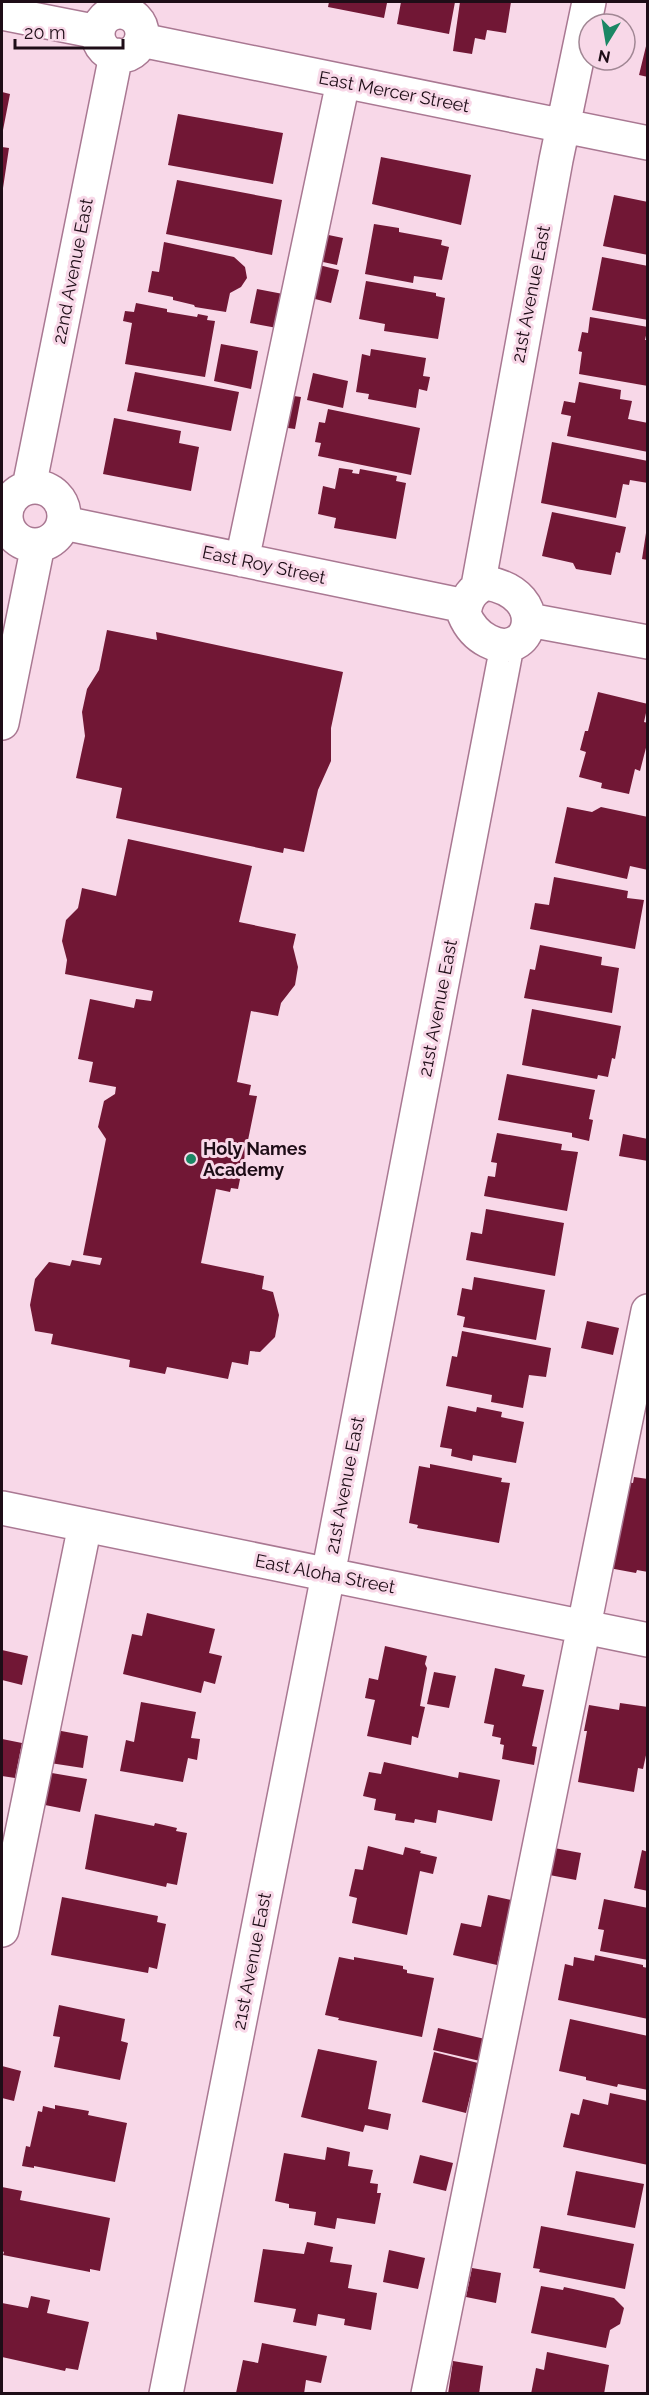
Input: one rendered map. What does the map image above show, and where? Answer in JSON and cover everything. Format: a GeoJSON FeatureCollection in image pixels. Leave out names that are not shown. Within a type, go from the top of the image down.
{"type":"FeatureCollection","features":[{"type":"Feature","properties":{"kind":"street","name":"21st Avenue East"},"geometry":{"type":"LineString","coordinates":[[471,596],[589,2]]}},
{"type":"Feature","properties":{"kind":"street","name":"East Mercer Street"},"geometry":{"type":"LineString","coordinates":[[2,13],[121,28],[343,82],[648,143]]}},
{"type":"Feature","properties":{"kind":"street","name":"22nd Avenue East"},"geometry":{"type":"LineString","coordinates":[[29,487],[121,28]]}},
{"type":"Feature","properties":{"kind":"street"},"geometry":{"type":"LineString","coordinates":[[242,560],[343,82]]}},
{"type":"Feature","properties":{"kind":"street"},"geometry":{"type":"LineString","coordinates":[[29,487],[42,487],[58,496],[65,514],[60,532],[53,539],[38,544],[25,543],[16,538],[10,531],[4,511],[15,494],[29,487]]}},
{"type":"Feature","properties":{"kind":"street","name":"East Roy Street"},"geometry":{"type":"LineString","coordinates":[[64,523],[242,560],[471,596]]}},
{"type":"Feature","properties":{"kind":"street"},"geometry":{"type":"LineString","coordinates":[[2,723],[38,544]]}},
{"type":"Feature","properties":{"kind":"street"},"geometry":{"type":"LineString","coordinates":[[487,583],[511,590],[527,608],[530,620],[526,632],[519,640],[507,646],[496,645],[476,633],[464,614],[471,596],[487,583]]}},
{"type":"Feature","properties":{"kind":"street"},"geometry":{"type":"LineString","coordinates":[[530,620],[648,642]]}},
{"type":"Feature","properties":{"kind":"street","name":"21st Avenue East"},"geometry":{"type":"LineString","coordinates":[[166,2394],[328,1575],[507,646]]}},
{"type":"Feature","properties":{"kind":"street"},"geometry":{"type":"LineString","coordinates":[[428,2394],[648,1311]]}},
{"type":"Feature","properties":{"kind":"street","name":"East Aloha Street"},"geometry":{"type":"LineString","coordinates":[[2,1508],[648,1640]]}},
{"type":"Feature","properties":{"kind":"street"},"geometry":{"type":"LineString","coordinates":[[2,1930],[85,1525]]}},
{"type":"Feature","properties":{"kind":"building"},"geometry":{"type":"Polygon","coordinates":[[[329,2],[387,3],[384,18],[328,7],[329,2]]]}},
{"type":"Feature","properties":{"kind":"building"},"geometry":{"type":"Polygon","coordinates":[[[401,2],[455,2],[449,34],[397,24],[401,2]]]}},
{"type":"Feature","properties":{"kind":"building"},"geometry":{"type":"Polygon","coordinates":[[[460,2],[511,2],[506,33],[487,30],[485,40],[475,38],[472,54],[453,51],[460,2]]]}},
{"type":"Feature","properties":{"kind":"building"},"geometry":{"type":"Polygon","coordinates":[[[648,42],[648,77],[639,75],[648,42]]]}},
{"type":"Feature","properties":{"kind":"building"},"geometry":{"type":"Polygon","coordinates":[[[2,92],[10,94],[3,130],[2,130],[2,92]]]}},
{"type":"Feature","properties":{"kind":"building"},"geometry":{"type":"Polygon","coordinates":[[[178,114],[283,133],[273,184],[168,165],[178,114]]]}},
{"type":"Feature","properties":{"kind":"building"},"geometry":{"type":"Polygon","coordinates":[[[2,147],[9,148],[3,188],[2,188],[2,147]]]}},
{"type":"Feature","properties":{"kind":"building"},"geometry":{"type":"Polygon","coordinates":[[[381,157],[471,175],[461,225],[372,204],[381,157]]]}},
{"type":"Feature","properties":{"kind":"building"},"geometry":{"type":"Polygon","coordinates":[[[177,180],[282,200],[272,255],[166,234],[177,180]]]}},
{"type":"Feature","properties":{"kind":"building"},"geometry":{"type":"Polygon","coordinates":[[[614,195],[648,202],[648,255],[603,246],[614,195]]]}},
{"type":"Feature","properties":{"kind":"building"},"geometry":{"type":"Polygon","coordinates":[[[374,224],[399,228],[399,232],[442,240],[441,245],[449,247],[442,280],[414,276],[413,283],[365,274],[374,224]]]}},
{"type":"Feature","properties":{"kind":"building"},"geometry":{"type":"Polygon","coordinates":[[[314,232],[343,238],[337,265],[309,259],[314,232]]]}},
{"type":"Feature","properties":{"kind":"building"},"geometry":{"type":"Polygon","coordinates":[[[164,242],[234,257],[245,267],[247,278],[241,287],[230,293],[226,312],[195,307],[173,300],[173,297],[148,292],[152,271],[159,272],[164,242]]]}},
{"type":"Feature","properties":{"kind":"building"},"geometry":{"type":"Polygon","coordinates":[[[602,257],[648,266],[648,320],[592,310],[602,257]]]}},
{"type":"Feature","properties":{"kind":"building"},"geometry":{"type":"Polygon","coordinates":[[[307,262],[339,270],[331,303],[299,295],[307,262]]]}},
{"type":"Feature","properties":{"kind":"building"},"geometry":{"type":"Polygon","coordinates":[[[366,281],[436,293],[436,296],[445,298],[438,339],[384,331],[385,324],[359,319],[366,281]]]}},
{"type":"Feature","properties":{"kind":"building"},"geometry":{"type":"Polygon","coordinates":[[[257,289],[283,294],[277,328],[250,323],[257,289]]]}},
{"type":"Feature","properties":{"kind":"building"},"geometry":{"type":"Polygon","coordinates":[[[136,303],[167,309],[167,312],[197,317],[198,314],[208,316],[207,320],[215,321],[205,377],[125,364],[132,323],[123,321],[125,311],[134,312],[136,303]]]}},
{"type":"Feature","properties":{"kind":"building"},"geometry":{"type":"Polygon","coordinates":[[[590,317],[648,327],[645,340],[648,340],[648,386],[579,374],[582,352],[578,351],[582,332],[588,333],[590,317]]]}},
{"type":"Feature","properties":{"kind":"building"},"geometry":{"type":"Polygon","coordinates":[[[221,344],[258,351],[251,389],[214,381],[221,344]]]}},
{"type":"Feature","properties":{"kind":"building"},"geometry":{"type":"Polygon","coordinates":[[[371,349],[426,358],[423,376],[430,377],[427,391],[419,389],[416,408],[368,399],[369,394],[356,392],[362,354],[370,356],[371,349]]]}},
{"type":"Feature","properties":{"kind":"building"},"geometry":{"type":"Polygon","coordinates":[[[135,372],[239,392],[231,431],[127,411],[135,372]]]}},
{"type":"Feature","properties":{"kind":"building"},"geometry":{"type":"Polygon","coordinates":[[[313,373],[348,381],[343,408],[307,400],[313,373]]]}},
{"type":"Feature","properties":{"kind":"building"},"geometry":{"type":"Polygon","coordinates":[[[579,382],[621,390],[620,399],[632,401],[628,419],[648,423],[648,452],[567,436],[571,416],[561,414],[564,401],[575,403],[579,382]]]}},
{"type":"Feature","properties":{"kind":"building"},"geometry":{"type":"Polygon","coordinates":[[[279,394],[301,397],[295,429],[274,426],[279,394]]]}},
{"type":"Feature","properties":{"kind":"building"},"geometry":{"type":"Polygon","coordinates":[[[328,409],[420,428],[411,475],[318,456],[321,443],[315,442],[319,422],[325,423],[328,409]]]}},
{"type":"Feature","properties":{"kind":"building"},"geometry":{"type":"Polygon","coordinates":[[[114,418],[181,431],[179,443],[199,447],[191,491],[103,474],[114,418]]]}},
{"type":"Feature","properties":{"kind":"building"},"geometry":{"type":"Polygon","coordinates":[[[552,442],[648,461],[648,483],[630,480],[629,485],[623,484],[616,518],[541,503],[552,442]]]}},
{"type":"Feature","properties":{"kind":"building"},"geometry":{"type":"Polygon","coordinates":[[[339,468],[353,470],[352,473],[359,474],[360,469],[397,476],[396,481],[406,483],[396,539],[334,528],[336,518],[318,514],[323,486],[335,489],[339,468]]]}},
{"type":"Feature","properties":{"kind":"building"},"geometry":{"type":"Polygon","coordinates":[[[552,512],[626,527],[620,553],[616,552],[611,575],[576,569],[573,563],[542,556],[552,512]]]}},
{"type":"Feature","properties":{"kind":"building"},"geometry":{"type":"Polygon","coordinates":[[[646,533],[648,533],[648,560],[642,559],[646,533]]]}},
{"type":"Feature","properties":{"kind":"building"},"geometry":{"type":"Polygon","coordinates":[[[107,630],[157,640],[156,632],[343,672],[331,728],[331,761],[318,790],[304,852],[284,848],[283,853],[116,818],[122,788],[76,778],[85,736],[82,712],[87,689],[99,670],[107,630]]]}},
{"type":"Feature","properties":{"kind":"building"},"geometry":{"type":"Polygon","coordinates":[[[598,692],[648,704],[644,722],[648,723],[648,740],[640,771],[635,769],[629,794],[601,788],[602,783],[579,777],[586,752],[580,750],[585,731],[588,731],[598,692]]]}},
{"type":"Feature","properties":{"kind":"building"},"geometry":{"type":"Polygon","coordinates":[[[567,807],[592,812],[601,807],[648,817],[648,870],[630,866],[627,879],[555,863],[567,807]]]}},
{"type":"Feature","properties":{"kind":"building"},"geometry":{"type":"Polygon","coordinates":[[[128,839],[252,866],[239,922],[296,934],[293,947],[298,967],[295,985],[281,1003],[278,1016],[251,1011],[237,1082],[251,1085],[249,1095],[257,1096],[238,1189],[231,1188],[230,1192],[216,1189],[201,1263],[264,1276],[262,1289],[273,1292],[279,1315],[275,1337],[260,1352],[250,1351],[248,1365],[232,1362],[228,1379],[167,1367],[165,1374],[129,1367],[130,1360],[51,1344],[53,1334],[35,1331],[30,1305],[35,1279],[49,1262],[70,1266],[72,1260],[100,1265],[102,1258],[83,1255],[106,1139],[98,1127],[104,1101],[115,1094],[116,1087],[89,1082],[93,1062],[78,1059],[90,999],[134,1008],[136,999],[151,1001],[153,991],[65,974],[67,960],[62,941],[66,920],[78,908],[82,888],[116,896],[128,839]]]}},
{"type":"Feature","properties":{"kind":"building"},"geometry":{"type":"Polygon","coordinates":[[[554,877],[628,891],[627,898],[644,900],[635,949],[530,929],[535,903],[549,905],[554,877]]]}},
{"type":"Feature","properties":{"kind":"building"},"geometry":{"type":"Polygon","coordinates":[[[540,945],[602,957],[601,965],[619,968],[612,1013],[524,998],[530,969],[535,970],[540,945]]]}},
{"type":"Feature","properties":{"kind":"building"},"geometry":{"type":"Polygon","coordinates":[[[532,1009],[621,1026],[615,1059],[612,1058],[608,1077],[598,1075],[597,1079],[522,1065],[532,1009]]]}},
{"type":"Feature","properties":{"kind":"building"},"geometry":{"type":"Polygon","coordinates":[[[507,1074],[595,1090],[589,1119],[593,1120],[589,1141],[572,1137],[572,1133],[498,1120],[507,1074]]]}},
{"type":"Feature","properties":{"kind":"building"},"geometry":{"type":"Polygon","coordinates":[[[497,1133],[562,1144],[561,1150],[578,1152],[567,1211],[484,1196],[488,1176],[495,1177],[497,1163],[491,1162],[497,1133]]]}},
{"type":"Feature","properties":{"kind":"building"},"geometry":{"type":"Polygon","coordinates":[[[623,1134],[648,1139],[648,1161],[619,1156],[623,1134]]]}},
{"type":"Feature","properties":{"kind":"building"},"geometry":{"type":"Polygon","coordinates":[[[486,1209],[564,1223],[555,1276],[466,1260],[471,1232],[482,1234],[486,1209]]]}},
{"type":"Feature","properties":{"kind":"building"},"geometry":{"type":"Polygon","coordinates":[[[474,1277],[545,1290],[536,1340],[463,1327],[465,1317],[457,1315],[462,1288],[472,1290],[474,1277]]]}},
{"type":"Feature","properties":{"kind":"building"},"geometry":{"type":"Polygon","coordinates":[[[587,1321],[619,1328],[613,1355],[581,1348],[587,1321]]]}},
{"type":"Feature","properties":{"kind":"building"},"geometry":{"type":"Polygon","coordinates":[[[462,1331],[551,1348],[546,1377],[529,1375],[523,1408],[491,1402],[492,1395],[446,1386],[452,1356],[457,1357],[462,1331]]]}},
{"type":"Feature","properties":{"kind":"building"},"geometry":{"type":"Polygon","coordinates":[[[448,1406],[476,1412],[477,1407],[502,1412],[501,1417],[524,1422],[516,1463],[473,1455],[472,1461],[451,1456],[452,1449],[440,1447],[448,1406]]]}},
{"type":"Feature","properties":{"kind":"building"},"geometry":{"type":"Polygon","coordinates":[[[430,1464],[502,1478],[501,1482],[510,1483],[499,1543],[417,1528],[418,1525],[409,1523],[419,1466],[430,1468],[430,1464]]]}},
{"type":"Feature","properties":{"kind":"building"},"geometry":{"type":"Polygon","coordinates":[[[634,1477],[648,1479],[648,1572],[637,1570],[636,1573],[609,1568],[627,1482],[633,1483],[634,1477]]]}},
{"type":"Feature","properties":{"kind":"building"},"geometry":{"type":"Polygon","coordinates":[[[147,1613],[215,1629],[209,1653],[222,1656],[215,1684],[204,1681],[201,1693],[123,1674],[132,1634],[142,1636],[147,1613]]]}},
{"type":"Feature","properties":{"kind":"building"},"geometry":{"type":"Polygon","coordinates":[[[385,1646],[427,1656],[420,1706],[425,1707],[418,1738],[412,1736],[411,1745],[367,1736],[375,1700],[365,1698],[369,1678],[378,1680],[385,1646]]]}},
{"type":"Feature","properties":{"kind":"building"},"geometry":{"type":"Polygon","coordinates":[[[2,1650],[28,1656],[22,1685],[2,1680],[2,1650]]]}},
{"type":"Feature","properties":{"kind":"building"},"geometry":{"type":"Polygon","coordinates":[[[495,1668],[525,1675],[522,1686],[544,1690],[532,1746],[537,1747],[534,1765],[502,1759],[504,1745],[500,1744],[501,1738],[492,1736],[494,1725],[484,1723],[495,1668]]]}},
{"type":"Feature","properties":{"kind":"building"},"geometry":{"type":"Polygon","coordinates":[[[434,1672],[456,1676],[449,1708],[427,1704],[434,1672]]]}},
{"type":"Feature","properties":{"kind":"building"},"geometry":{"type":"Polygon","coordinates":[[[141,1702],[196,1712],[191,1738],[200,1739],[197,1760],[188,1758],[183,1782],[120,1771],[126,1740],[134,1742],[141,1702]]]}},
{"type":"Feature","properties":{"kind":"building"},"geometry":{"type":"Polygon","coordinates":[[[620,1703],[648,1707],[648,1746],[643,1769],[638,1768],[634,1792],[578,1782],[589,1705],[619,1710],[620,1703]]]}},
{"type":"Feature","properties":{"kind":"building"},"geometry":{"type":"Polygon","coordinates":[[[56,1730],[88,1736],[83,1768],[50,1763],[56,1730]]]}},
{"type":"Feature","properties":{"kind":"building"},"geometry":{"type":"Polygon","coordinates":[[[2,1739],[22,1743],[15,1778],[2,1776],[2,1739]]]}},
{"type":"Feature","properties":{"kind":"building"},"geometry":{"type":"Polygon","coordinates":[[[384,1762],[458,1778],[459,1772],[500,1780],[492,1821],[438,1810],[436,1823],[415,1819],[414,1823],[395,1820],[396,1814],[374,1810],[376,1799],[363,1796],[369,1772],[381,1774],[384,1762]]]}},
{"type":"Feature","properties":{"kind":"building"},"geometry":{"type":"Polygon","coordinates":[[[46,1772],[87,1779],[80,1812],[40,1804],[46,1772]]]}},
{"type":"Feature","properties":{"kind":"building"},"geometry":{"type":"Polygon","coordinates":[[[95,1814],[154,1826],[155,1823],[187,1833],[177,1885],[167,1883],[166,1887],[85,1869],[95,1814]]]}},
{"type":"Feature","properties":{"kind":"building"},"geometry":{"type":"Polygon","coordinates":[[[368,1846],[403,1855],[405,1847],[437,1857],[433,1874],[420,1871],[407,1935],[352,1923],[357,1898],[349,1896],[355,1869],[363,1870],[368,1846]]]}},
{"type":"Feature","properties":{"kind":"building"},"geometry":{"type":"Polygon","coordinates":[[[549,1847],[581,1853],[576,1880],[544,1874],[549,1847]]]}},
{"type":"Feature","properties":{"kind":"building"},"geometry":{"type":"Polygon","coordinates":[[[642,1850],[648,1852],[648,1891],[634,1888],[642,1850]]]}},
{"type":"Feature","properties":{"kind":"building"},"geometry":{"type":"Polygon","coordinates":[[[488,1895],[511,1900],[497,1965],[453,1955],[461,1923],[481,1927],[488,1895]]]}},
{"type":"Feature","properties":{"kind":"building"},"geometry":{"type":"Polygon","coordinates":[[[62,1897],[158,1916],[157,1922],[166,1924],[157,1969],[149,1967],[148,1973],[51,1955],[62,1897]]]}},
{"type":"Feature","properties":{"kind":"building"},"geometry":{"type":"Polygon","coordinates":[[[604,1899],[648,1908],[648,1960],[600,1951],[604,1930],[598,1929],[604,1899]]]}},
{"type":"Feature","properties":{"kind":"building"},"geometry":{"type":"Polygon","coordinates":[[[595,1955],[648,1968],[648,2019],[558,2000],[565,1964],[573,1966],[574,1957],[594,1961],[595,1955]]]}},
{"type":"Feature","properties":{"kind":"building"},"geometry":{"type":"Polygon","coordinates":[[[339,1957],[354,1960],[354,1957],[403,1966],[407,1973],[434,1978],[422,2037],[338,2020],[339,2018],[325,2015],[339,1957]]]}},
{"type":"Feature","properties":{"kind":"building"},"geometry":{"type":"Polygon","coordinates":[[[59,2005],[125,2019],[121,2041],[128,2043],[120,2080],[54,2067],[60,2037],[53,2036],[59,2005]]]}},
{"type":"Feature","properties":{"kind":"building"},"geometry":{"type":"Polygon","coordinates":[[[570,2019],[648,2036],[648,2090],[618,2084],[617,2087],[559,2071],[570,2019]]]}},
{"type":"Feature","properties":{"kind":"building"},"geometry":{"type":"Polygon","coordinates":[[[438,2028],[485,2039],[480,2061],[433,2050],[438,2028]]]}},
{"type":"Feature","properties":{"kind":"building"},"geometry":{"type":"Polygon","coordinates":[[[318,2049],[377,2061],[368,2109],[391,2114],[388,2130],[365,2125],[363,2132],[301,2117],[318,2049]]]}},
{"type":"Feature","properties":{"kind":"building"},"geometry":{"type":"Polygon","coordinates":[[[434,2052],[478,2063],[466,2113],[422,2102],[434,2052]]]}},
{"type":"Feature","properties":{"kind":"building"},"geometry":{"type":"Polygon","coordinates":[[[2,2066],[21,2071],[14,2101],[2,2098],[2,2066]]]}},
{"type":"Feature","properties":{"kind":"building"},"geometry":{"type":"Polygon","coordinates":[[[610,2093],[648,2101],[648,2165],[563,2147],[571,2113],[579,2115],[583,2099],[608,2105],[610,2093]]]}},
{"type":"Feature","properties":{"kind":"building"},"geometry":{"type":"Polygon","coordinates":[[[55,2105],[89,2111],[88,2115],[127,2123],[115,2182],[34,2166],[34,2168],[22,2166],[26,2146],[30,2147],[38,2111],[42,2112],[43,2106],[55,2109],[55,2105]]]}},
{"type":"Feature","properties":{"kind":"building"},"geometry":{"type":"Polygon","coordinates":[[[327,2147],[350,2152],[348,2166],[373,2170],[370,2183],[378,2184],[377,2193],[381,2193],[375,2224],[337,2218],[335,2229],[314,2225],[316,2212],[289,2208],[289,2204],[275,2201],[284,2153],[325,2160],[327,2147]]]}},
{"type":"Feature","properties":{"kind":"building"},"geometry":{"type":"Polygon","coordinates":[[[420,2155],[453,2163],[446,2191],[413,2183],[420,2155]]]}},
{"type":"Feature","properties":{"kind":"building"},"geometry":{"type":"Polygon","coordinates":[[[576,2171],[644,2184],[635,2228],[567,2215],[576,2171]]]}},
{"type":"Feature","properties":{"kind":"building"},"geometry":{"type":"Polygon","coordinates":[[[2,2187],[22,2191],[20,2200],[110,2218],[100,2271],[90,2269],[90,2272],[3,2255],[2,2187]]]}},
{"type":"Feature","properties":{"kind":"building"},"geometry":{"type":"Polygon","coordinates":[[[541,2226],[634,2244],[625,2289],[539,2272],[540,2269],[533,2268],[541,2226]]]}},
{"type":"Feature","properties":{"kind":"building"},"geometry":{"type":"Polygon","coordinates":[[[307,2242],[333,2247],[330,2262],[352,2265],[348,2288],[377,2293],[371,2330],[344,2325],[345,2319],[318,2314],[316,2326],[293,2322],[296,2309],[254,2302],[263,2249],[304,2254],[307,2242]]]}},
{"type":"Feature","properties":{"kind":"building"},"geometry":{"type":"Polygon","coordinates":[[[389,2250],[425,2258],[418,2289],[383,2282],[389,2250]]]}},
{"type":"Feature","properties":{"kind":"building"},"geometry":{"type":"Polygon","coordinates":[[[472,2268],[501,2273],[496,2303],[466,2297],[472,2268]]]}},
{"type":"Feature","properties":{"kind":"building"},"geometry":{"type":"Polygon","coordinates":[[[541,2286],[563,2290],[564,2287],[614,2298],[624,2308],[620,2324],[610,2330],[606,2348],[531,2333],[541,2286]]]}},
{"type":"Feature","properties":{"kind":"building"},"geometry":{"type":"Polygon","coordinates":[[[31,2296],[50,2300],[47,2313],[89,2322],[78,2370],[66,2368],[65,2371],[2,2357],[2,2303],[28,2308],[31,2296]]]}},
{"type":"Feature","properties":{"kind":"building"},"geometry":{"type":"Polygon","coordinates":[[[262,2343],[327,2356],[321,2383],[306,2380],[304,2394],[236,2393],[243,2360],[258,2363],[262,2343]]]}},
{"type":"Feature","properties":{"kind":"building"},"geometry":{"type":"Polygon","coordinates":[[[547,2352],[609,2365],[604,2394],[531,2394],[536,2368],[544,2370],[547,2352]]]}},
{"type":"Feature","properties":{"kind":"building"},"geometry":{"type":"Polygon","coordinates":[[[453,2361],[483,2366],[479,2394],[448,2394],[453,2361]]]}},
{"type":"Feature","properties":{"kind":"place","name":"Holy Names Academy"},"geometry":{"type":"Point","coordinates":[191,1159]}}]}
